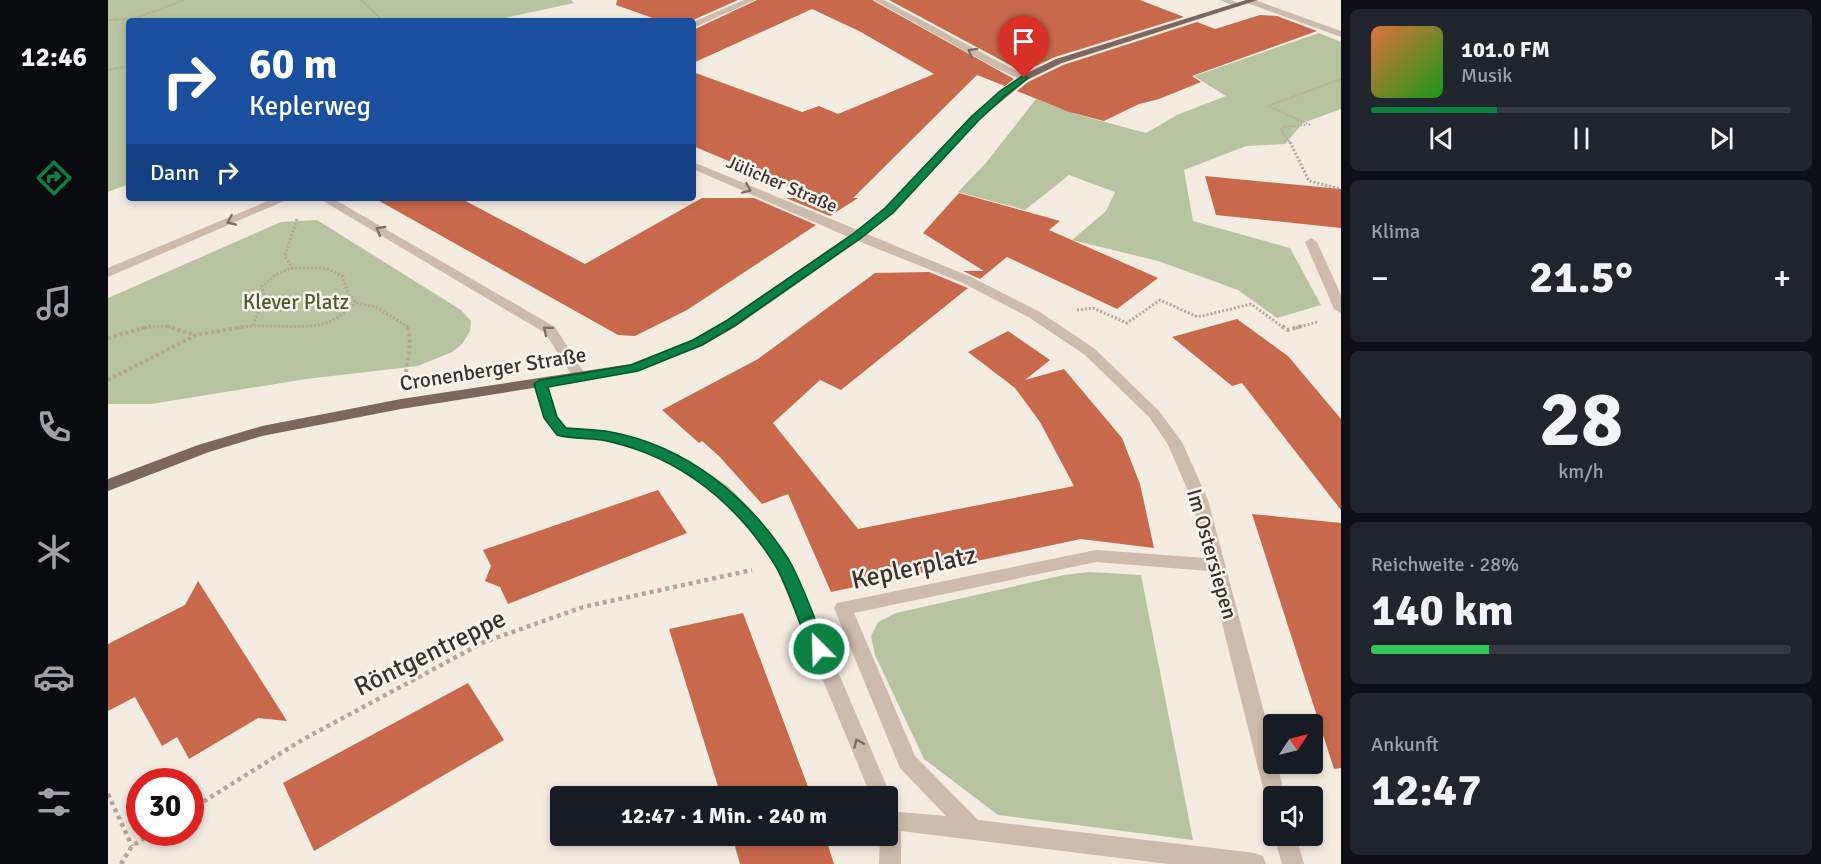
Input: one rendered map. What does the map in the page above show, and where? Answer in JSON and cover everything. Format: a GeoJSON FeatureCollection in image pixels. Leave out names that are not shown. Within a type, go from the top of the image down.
{"type":"FeatureCollection","features":[{"type":"Feature","properties":{"kind":"main road","name":"Cronenberger Straße"},"geometry":{"type":"LineString","coordinates":[[108,485],[187,453],[261,431],[344,413],[633,368],[697,343],[739,318],[857,236],[889,210],[975,118],[1024,78],[1059,61],[1252,1]]}},
{"type":"Feature","properties":{"kind":"street"},"geometry":{"type":"LineString","coordinates":[[696,24],[752,0]]}},
{"type":"Feature","properties":{"kind":"street"},"geometry":{"type":"LineString","coordinates":[[878,0],[1024,78]]}},
{"type":"Feature","properties":{"kind":"street"},"geometry":{"type":"LineString","coordinates":[[1224,0],[1237,5]]}},
{"type":"Feature","properties":{"kind":"street"},"geometry":{"type":"LineString","coordinates":[[1252,1],[1341,34]]}},
{"type":"Feature","properties":{"kind":"street","name":"Jülicher Straße"},"geometry":{"type":"LineString","coordinates":[[696,166],[857,236]]}},
{"type":"Feature","properties":{"kind":"street"},"geometry":{"type":"LineString","coordinates":[[108,273],[278,201]]}},
{"type":"Feature","properties":{"kind":"street"},"geometry":{"type":"LineString","coordinates":[[329,201],[550,330],[580,377]]}},
{"type":"Feature","properties":{"kind":"street","name":"Im Ostersiepen"},"geometry":{"type":"LineString","coordinates":[[857,236],[967,280],[1035,315],[1090,352],[1154,414],[1174,442],[1200,500],[1272,786]]}},
{"type":"Feature","properties":{"kind":"street"},"geometry":{"type":"LineString","coordinates":[[1311,242],[1341,309]]}},
{"type":"Feature","properties":{"kind":"street"},"geometry":{"type":"LineString","coordinates":[[540,384],[551,418],[562,432],[611,437],[647,448],[684,464],[723,491],[754,524],[783,564],[877,786]]}},
{"type":"Feature","properties":{"kind":"street","name":"Keplerplatz"},"geometry":{"type":"LineString","coordinates":[[972,829],[907,762],[843,608],[1096,556],[1216,565]]}},
{"type":"Feature","properties":{"kind":"street"},"geometry":{"type":"LineString","coordinates":[[898,817],[972,829],[1255,864]]}},
{"type":"Feature","properties":{"kind":"street"},"geometry":{"type":"LineString","coordinates":[[890,846],[890,864]]}},
{"type":"Feature","properties":{"kind":"street"},"geometry":{"type":"LineString","coordinates":[[1288,846],[1293,864]]}},
{"type":"Feature","properties":{"kind":"path"},"geometry":{"type":"LineString","coordinates":[[136,18],[184,0]]}},
{"type":"Feature","properties":{"kind":"path"},"geometry":{"type":"LineString","coordinates":[[361,0],[379,18]]}},
{"type":"Feature","properties":{"kind":"path"},"geometry":{"type":"LineString","coordinates":[[108,20],[126,19]]}},
{"type":"Feature","properties":{"kind":"path"},"geometry":{"type":"LineString","coordinates":[[108,70],[126,67]]}},
{"type":"Feature","properties":{"kind":"path"},"geometry":{"type":"LineString","coordinates":[[1341,79],[1268,105],[1310,125],[1288,125],[1282,127],[1281,130],[1295,150],[1310,181],[1341,189]]}},
{"type":"Feature","properties":{"kind":"path"},"geometry":{"type":"LineString","coordinates":[[292,268],[285,256],[298,217]]}},
{"type":"Feature","properties":{"kind":"path"},"geometry":{"type":"LineString","coordinates":[[253,325],[264,298],[262,286],[275,274],[292,268],[326,268],[342,276],[349,295],[356,303],[376,307],[410,327],[410,344],[405,363]]}},
{"type":"Feature","properties":{"kind":"path"},"geometry":{"type":"LineString","coordinates":[[1035,315],[1093,308],[1127,323],[1160,300],[1198,317],[1251,304],[1287,330],[1319,322]]}},
{"type":"Feature","properties":{"kind":"path"},"geometry":{"type":"LineString","coordinates":[[108,380],[196,335],[253,325],[321,325],[346,312],[356,303]]}},
{"type":"Feature","properties":{"kind":"path"},"geometry":{"type":"LineString","coordinates":[[108,338],[129,329],[157,326],[183,328],[196,335]]}},
{"type":"Feature","properties":{"kind":"path","name":"Röntgentreppe"},"geometry":{"type":"LineString","coordinates":[[204,801],[302,740],[484,642],[583,607],[731,575]]}},
{"type":"Feature","properties":{"kind":"path"},"geometry":{"type":"LineString","coordinates":[[108,794],[126,833]]}},
{"type":"Feature","properties":{"kind":"path"},"geometry":{"type":"LineString","coordinates":[[121,864],[132,846]]}},
{"type":"Feature","properties":{"kind":"green space"},"geometry":{"type":"Polygon","coordinates":[[[108,0],[571,0],[574,3],[505,18],[126,18],[126,185],[108,192],[108,0]]]}},
{"type":"Feature","properties":{"kind":"green space"},"geometry":{"type":"Polygon","coordinates":[[[1319,33],[1341,42],[1341,109],[1303,123],[1285,144],[1246,146],[1184,170],[1193,221],[1290,248],[1321,305],[1277,318],[1238,290],[1158,261],[1072,240],[1106,211],[1115,192],[1069,175],[1025,210],[958,192],[985,164],[1036,99],[1072,113],[1146,133],[1177,115],[1226,96],[1194,76],[1319,33]]]}},
{"type":"Feature","properties":{"kind":"green space","name":"Klever Platz"},"geometry":{"type":"Polygon","coordinates":[[[317,220],[461,310],[471,321],[470,331],[462,344],[452,352],[418,366],[306,379],[151,404],[108,404],[108,298],[281,222],[317,220]]]}},
{"type":"Feature","properties":{"kind":"green space"},"geometry":{"type":"Polygon","coordinates":[[[1089,572],[1141,575],[1193,840],[998,815],[924,759],[875,655],[871,636],[878,622],[896,613],[1064,575],[1089,572]]]}},
{"type":"Feature","properties":{"kind":"building"},"geometry":{"type":"Polygon","coordinates":[[[617,0],[738,0],[696,19],[653,18],[616,5],[617,0]]]}},
{"type":"Feature","properties":{"kind":"building"},"geometry":{"type":"Polygon","coordinates":[[[757,0],[872,0],[1014,79],[1005,86],[977,75],[853,198],[858,198],[830,216],[786,198],[816,198],[696,147],[696,73],[802,112],[819,106],[838,114],[934,74],[859,31],[812,9],[696,62],[696,29],[757,0]]]}},
{"type":"Feature","properties":{"kind":"building"},"geometry":{"type":"Polygon","coordinates":[[[889,0],[1140,0],[1184,17],[1055,57],[1023,72],[889,0]]]}},
{"type":"Feature","properties":{"kind":"building"},"geometry":{"type":"Polygon","coordinates":[[[1260,15],[1277,16],[1317,31],[1192,76],[1201,82],[1159,99],[1139,104],[1104,121],[1069,112],[1017,91],[1028,82],[1063,65],[1197,22],[1215,29],[1260,15]]]}},
{"type":"Feature","properties":{"kind":"building"},"geometry":{"type":"Polygon","coordinates":[[[1205,176],[1341,189],[1341,228],[1216,215],[1205,176]]]}},
{"type":"Feature","properties":{"kind":"building"},"geometry":{"type":"Polygon","coordinates":[[[959,193],[1060,221],[1049,230],[1158,278],[1117,309],[1007,257],[980,279],[963,271],[984,271],[923,233],[959,193]]]}},
{"type":"Feature","properties":{"kind":"building"},"geometry":{"type":"Polygon","coordinates":[[[702,198],[754,198],[816,225],[687,310],[635,336],[618,335],[379,201],[466,201],[585,264],[702,198]]]}},
{"type":"Feature","properties":{"kind":"building"},"geometry":{"type":"Polygon","coordinates":[[[929,272],[968,288],[841,390],[820,380],[773,423],[858,529],[1074,486],[1040,422],[1015,388],[968,352],[1008,331],[1050,360],[1025,380],[1064,369],[1122,438],[1140,484],[1154,548],[1081,539],[831,592],[788,494],[762,504],[719,456],[702,441],[699,443],[662,410],[758,359],[875,273],[929,272]]]}},
{"type":"Feature","properties":{"kind":"building"},"geometry":{"type":"Polygon","coordinates":[[[1237,319],[1288,356],[1341,419],[1341,510],[1242,383],[1232,386],[1172,337],[1237,319]]]}},
{"type":"Feature","properties":{"kind":"building"},"geometry":{"type":"Polygon","coordinates":[[[658,490],[687,533],[508,604],[500,587],[485,581],[491,566],[483,550],[658,490]]]}},
{"type":"Feature","properties":{"kind":"building"},"geometry":{"type":"Polygon","coordinates":[[[1252,514],[1341,523],[1341,768],[1334,769],[1323,735],[1323,714],[1316,714],[1252,514]]]}},
{"type":"Feature","properties":{"kind":"building"},"geometry":{"type":"Polygon","coordinates":[[[198,581],[287,721],[258,718],[189,759],[177,737],[162,746],[135,697],[108,711],[108,644],[185,605],[198,581]]]}},
{"type":"Feature","properties":{"kind":"building"},"geometry":{"type":"Polygon","coordinates":[[[743,613],[808,786],[718,786],[669,629],[743,613]]]}},
{"type":"Feature","properties":{"kind":"building"},"geometry":{"type":"Polygon","coordinates":[[[468,683],[504,740],[314,851],[283,783],[468,683]]]}},
{"type":"Feature","properties":{"kind":"building"},"geometry":{"type":"Polygon","coordinates":[[[735,846],[828,846],[834,864],[740,864],[735,846]]]}},
{"type":"Feature","properties":{"kind":"route"},"geometry":{"type":"LineString","coordinates":[[819,649],[783,564],[754,524],[723,491],[684,464],[647,448],[611,437],[562,432],[551,418],[540,384],[633,368],[697,343],[730,324],[857,236],[889,210],[975,118],[1024,78]]}}]}
